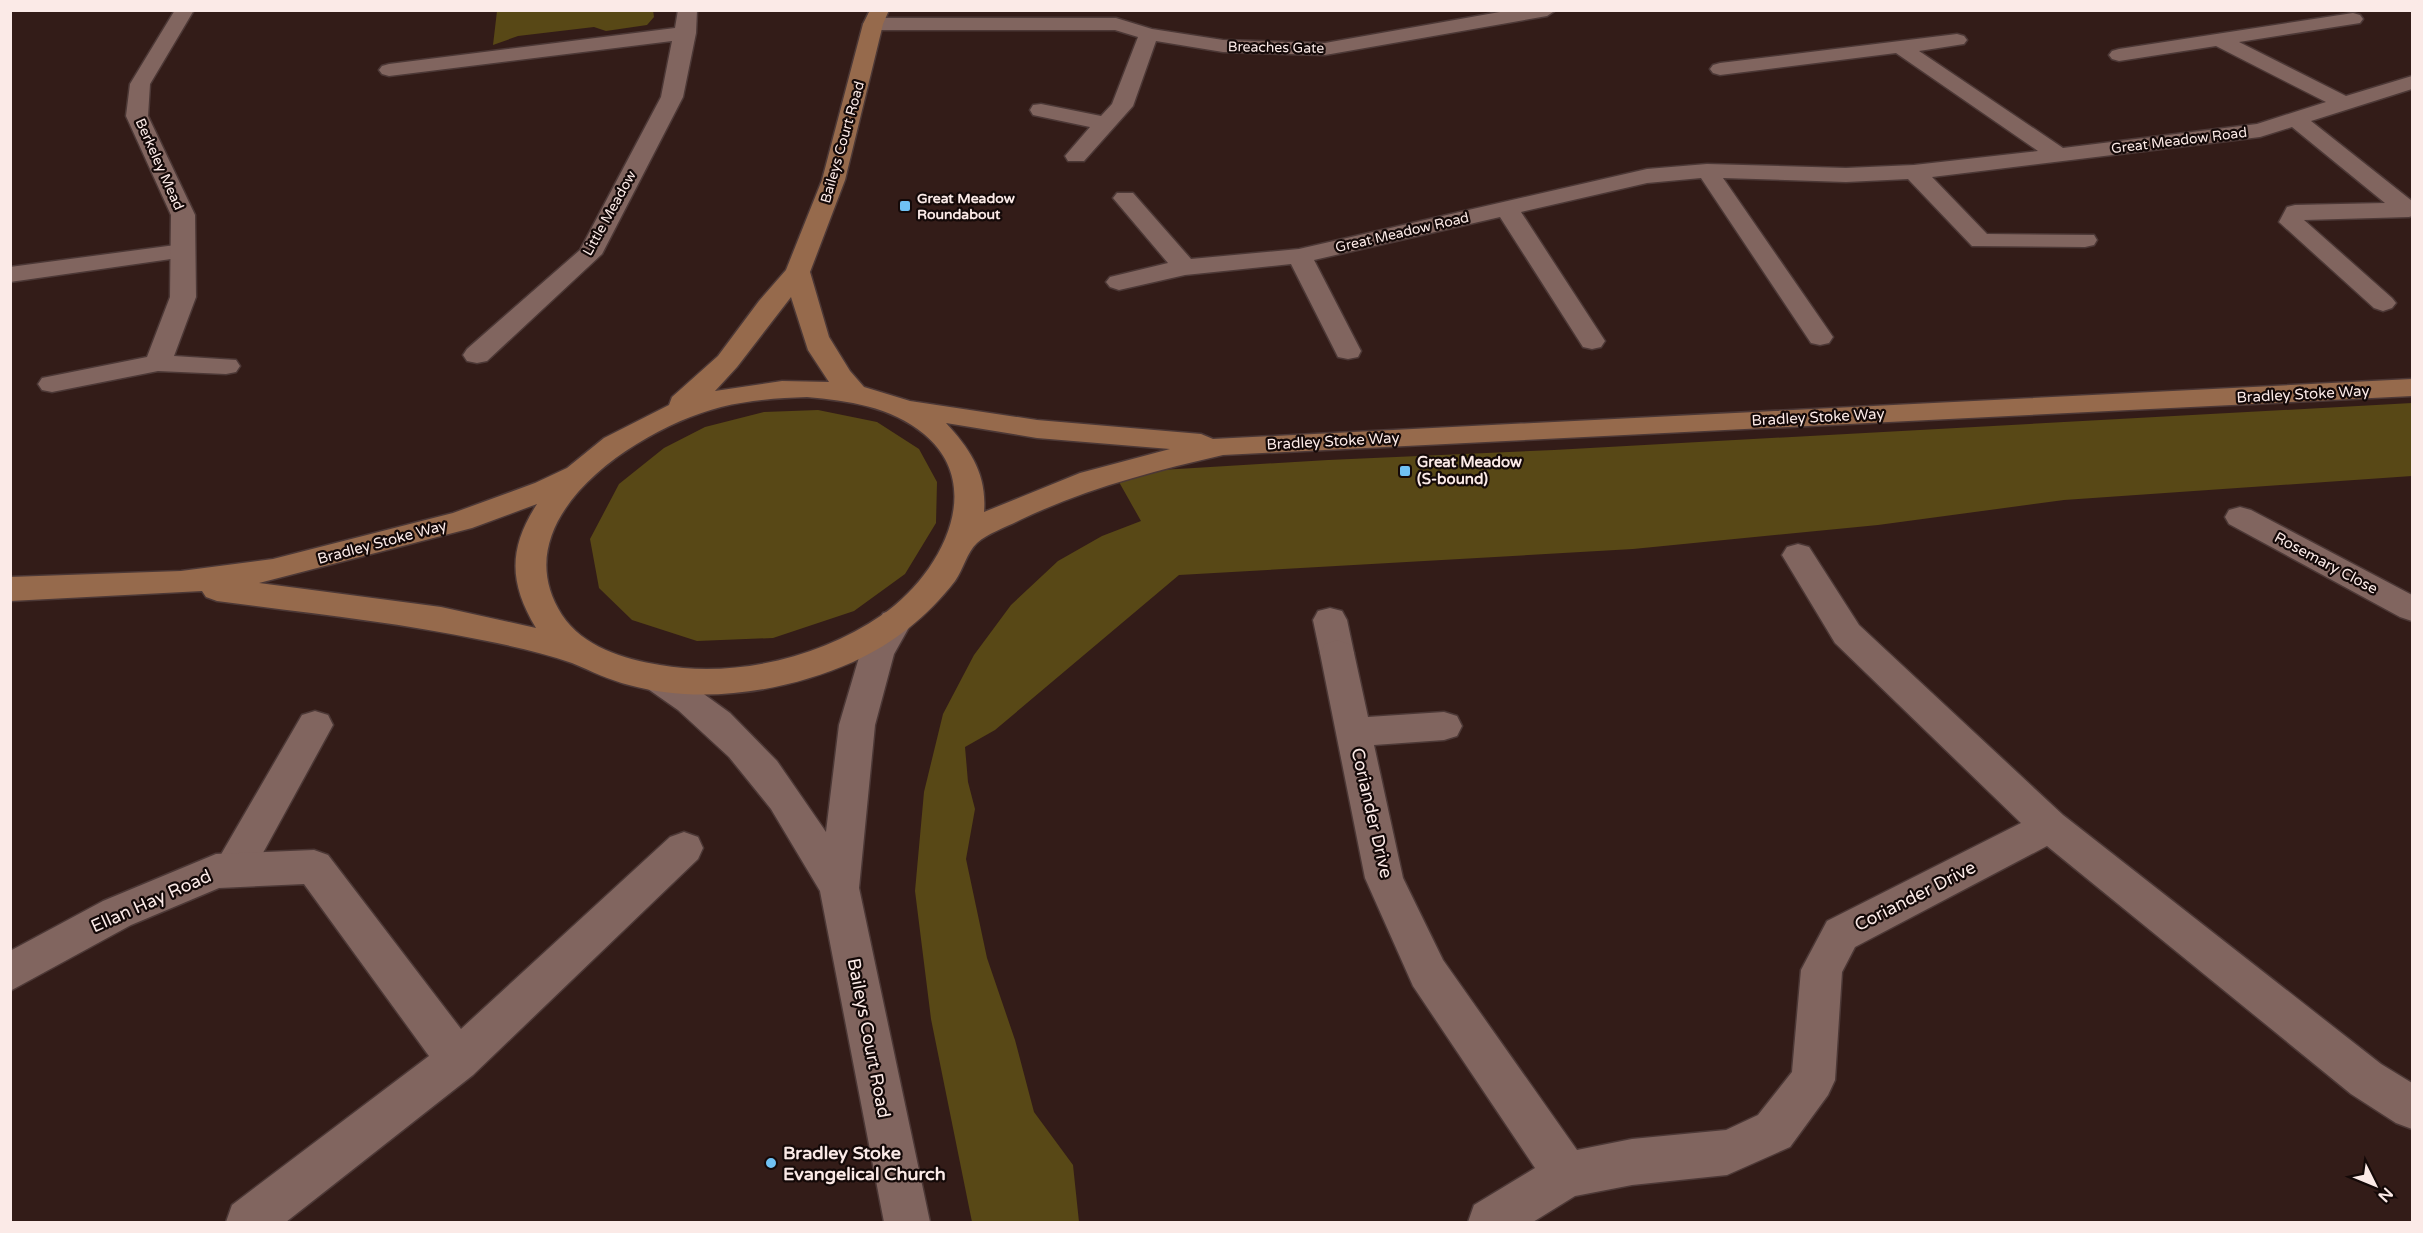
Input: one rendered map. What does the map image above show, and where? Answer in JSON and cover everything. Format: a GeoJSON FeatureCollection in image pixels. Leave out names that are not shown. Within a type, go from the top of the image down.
{"type":"FeatureCollection","features":[{"type":"Feature","properties":{"kind":"street","name":"Berkeley Mead"},"geometry":{"type":"LineString","coordinates":[[158,363],[183,297],[183,215],[137,116],[140,84],[185,10]]}},
{"type":"Feature","properties":{"kind":"street"},"geometry":{"type":"LineString","coordinates":[[1453,10],[1473,23]]}},
{"type":"Feature","properties":{"kind":"street","name":"Breaches Gate"},"geometry":{"type":"LineString","coordinates":[[877,17],[1117,17],[1149,34],[1223,46],[1325,49],[1547,10]]}},
{"type":"Feature","properties":{"kind":"street","name":"Baileys Court Road"},"geometry":{"type":"LineString","coordinates":[[660,418],[705,387],[728,364],[765,310],[798,272],[836,175],[877,17]]}},
{"type":"Feature","properties":{"kind":"street"},"geometry":{"type":"LineString","coordinates":[[2119,55],[2353,19]]}},
{"type":"Feature","properties":{"kind":"street","name":"Little Meadow"},"geometry":{"type":"LineString","coordinates":[[389,70],[687,22],[672,96],[590,254],[477,355]]}},
{"type":"Feature","properties":{"kind":"street"},"geometry":{"type":"LineString","coordinates":[[1076,156],[1122,106],[1149,34]]}},
{"type":"Feature","properties":{"kind":"street"},"geometry":{"type":"LineString","coordinates":[[1720,69],[1957,40]]}},
{"type":"Feature","properties":{"kind":"street"},"geometry":{"type":"LineString","coordinates":[[2219,40],[2346,104]]}},
{"type":"Feature","properties":{"kind":"street"},"geometry":{"type":"LineString","coordinates":[[1900,47],[2060,156]]}},
{"type":"Feature","properties":{"kind":"street","name":"Great Meadow Road"},"geometry":{"type":"LineString","coordinates":[[1119,282],[1185,267],[1299,256],[1647,176],[1707,171],[1846,175],[1914,171],[2060,156],[2260,130],[2412,82]]}},
{"type":"Feature","properties":{"kind":"street"},"geometry":{"type":"LineString","coordinates":[[1041,110],[1106,124]]}},
{"type":"Feature","properties":{"kind":"street"},"geometry":{"type":"LineString","coordinates":[[2297,120],[2411,210]]}},
{"type":"Feature","properties":{"kind":"street"},"geometry":{"type":"LineString","coordinates":[[1707,171],[1820,337]]}},
{"type":"Feature","properties":{"kind":"street"},"geometry":{"type":"LineString","coordinates":[[1914,171],[1981,241],[2085,240]]}},
{"type":"Feature","properties":{"kind":"street"},"geometry":{"type":"LineString","coordinates":[[1125,198],[1185,267]]}},
{"type":"Feature","properties":{"kind":"street"},"geometry":{"type":"LineString","coordinates":[[1506,208],[1592,341]]}},
{"type":"Feature","properties":{"kind":"street"},"geometry":{"type":"LineString","coordinates":[[2383,303],[2290,222],[2295,212],[2411,210]]}},
{"type":"Feature","properties":{"kind":"street"},"geometry":{"type":"LineString","coordinates":[[10,275],[183,251]]}},
{"type":"Feature","properties":{"kind":"street"},"geometry":{"type":"LineString","coordinates":[[1299,256],[1348,351]]}},
{"type":"Feature","properties":{"kind":"street"},"geometry":{"type":"LineString","coordinates":[[798,272],[808,320],[819,350],[831,369],[854,393]]}},
{"type":"Feature","properties":{"kind":"street"},"geometry":{"type":"LineString","coordinates":[[52,384],[158,363],[226,366]]}},
{"type":"Feature","properties":{"kind":"street"},"geometry":{"type":"LineString","coordinates":[[807,388],[854,393],[898,406],[929,423],[952,446],[967,473],[972,503],[966,536],[940,580],[895,622],[843,651],[784,672],[721,682],[660,680],[618,670],[583,654],[550,625],[533,589],[532,550],[547,511],[576,475],[614,444],[660,418],[708,401],[758,391],[807,388]]}},
{"type":"Feature","properties":{"kind":"street","name":"Bradley Stoke Way"},"geometry":{"type":"LineString","coordinates":[[966,536],[1005,513],[1062,488],[1151,462],[1223,446],[2412,388]]}},
{"type":"Feature","properties":{"kind":"street","name":"Bradley Stoke Way"},"geometry":{"type":"LineString","coordinates":[[898,406],[1037,429],[1152,437],[1223,446]]}},
{"type":"Feature","properties":{"kind":"street","name":"Bradley Stoke Way"},"geometry":{"type":"LineString","coordinates":[[10,588],[181,584],[273,570],[414,535],[504,506],[576,475]]}},
{"type":"Feature","properties":{"kind":"street","name":"Rosemary Close"},"geometry":{"type":"LineString","coordinates":[[2240,517],[2412,609]]}},
{"type":"Feature","properties":{"kind":"street"},"geometry":{"type":"LineString","coordinates":[[1798,555],[1847,634],[2050,826],[2366,1078],[2412,1108]]}},
{"type":"Feature","properties":{"kind":"street","name":"Bradley Stoke Way"},"geometry":{"type":"LineString","coordinates":[[181,584],[468,623],[535,638],[583,654]]}},
{"type":"Feature","properties":{"kind":"street","name":"Baileys Court Road"},"geometry":{"type":"LineString","coordinates":[[895,622],[877,654],[857,725],[839,888],[907,1222]]}},
{"type":"Feature","properties":{"kind":"street","name":"Coriander Drive"},"geometry":{"type":"LineString","coordinates":[[1334,636],[1384,878],[1428,973],[1568,1175]]}},
{"type":"Feature","properties":{"kind":"street","name":"Baileys Court Road"},"geometry":{"type":"LineString","coordinates":[[660,680],[714,717],[756,760],[802,824],[839,888]]}},
{"type":"Feature","properties":{"kind":"street"},"geometry":{"type":"LineString","coordinates":[[233,870],[315,725]]}},
{"type":"Feature","properties":{"kind":"street"},"geometry":{"type":"LineString","coordinates":[[1353,732],[1444,726]]}},
{"type":"Feature","properties":{"kind":"street","name":"Coriander Drive"},"geometry":{"type":"LineString","coordinates":[[1491,1222],[1568,1175],[1632,1162],[1727,1152],[1774,1131],[1813,1080],[1822,970],[1841,934],[2050,826]]}},
{"type":"Feature","properties":{"kind":"street"},"geometry":{"type":"LineString","coordinates":[[249,1222],[458,1060],[684,848]]}},
{"type":"Feature","properties":{"kind":"street","name":"Ellan Hay Road"},"geometry":{"type":"LineString","coordinates":[[10,972],[117,913],[216,870],[315,867],[458,1060]]}},
{"type":"Feature","properties":{"kind":"shaded area"},"geometry":{"type":"Polygon","coordinates":[[[653,10],[654,17],[647,25],[606,31],[594,27],[518,36],[493,45],[497,11],[653,10]]]}},
{"type":"Feature","properties":{"kind":"shaded area"},"geometry":{"type":"Polygon","coordinates":[[[2412,403],[2412,476],[2064,500],[1878,525],[1633,549],[1179,575],[995,730],[965,747],[968,782],[975,809],[966,859],[987,958],[1015,1040],[1034,1112],[1073,1165],[1079,1222],[972,1222],[931,1019],[915,891],[924,792],[943,714],[974,655],[1011,605],[1058,561],[1102,536],[1141,521],[1119,482],[1161,470],[2412,403]]]}},
{"type":"Feature","properties":{"kind":"shaded area"},"geometry":{"type":"Polygon","coordinates":[[[818,410],[877,422],[919,449],[937,482],[936,523],[905,574],[854,611],[773,638],[697,641],[632,620],[599,588],[590,539],[619,484],[664,448],[705,427],[764,412],[818,410]]]}},
{"type":"Feature","properties":{"kind":"place","name":"Great Meadow Roundabout"},"geometry":{"type":"Point","coordinates":[905,206]}},
{"type":"Feature","properties":{"kind":"place","name":"Great Meadow (S-bound)"},"geometry":{"type":"Point","coordinates":[1405,471]}},
{"type":"Feature","properties":{"kind":"place","name":"Bradley Stoke Evangelical Church"},"geometry":{"type":"Point","coordinates":[771,1163]}}]}
